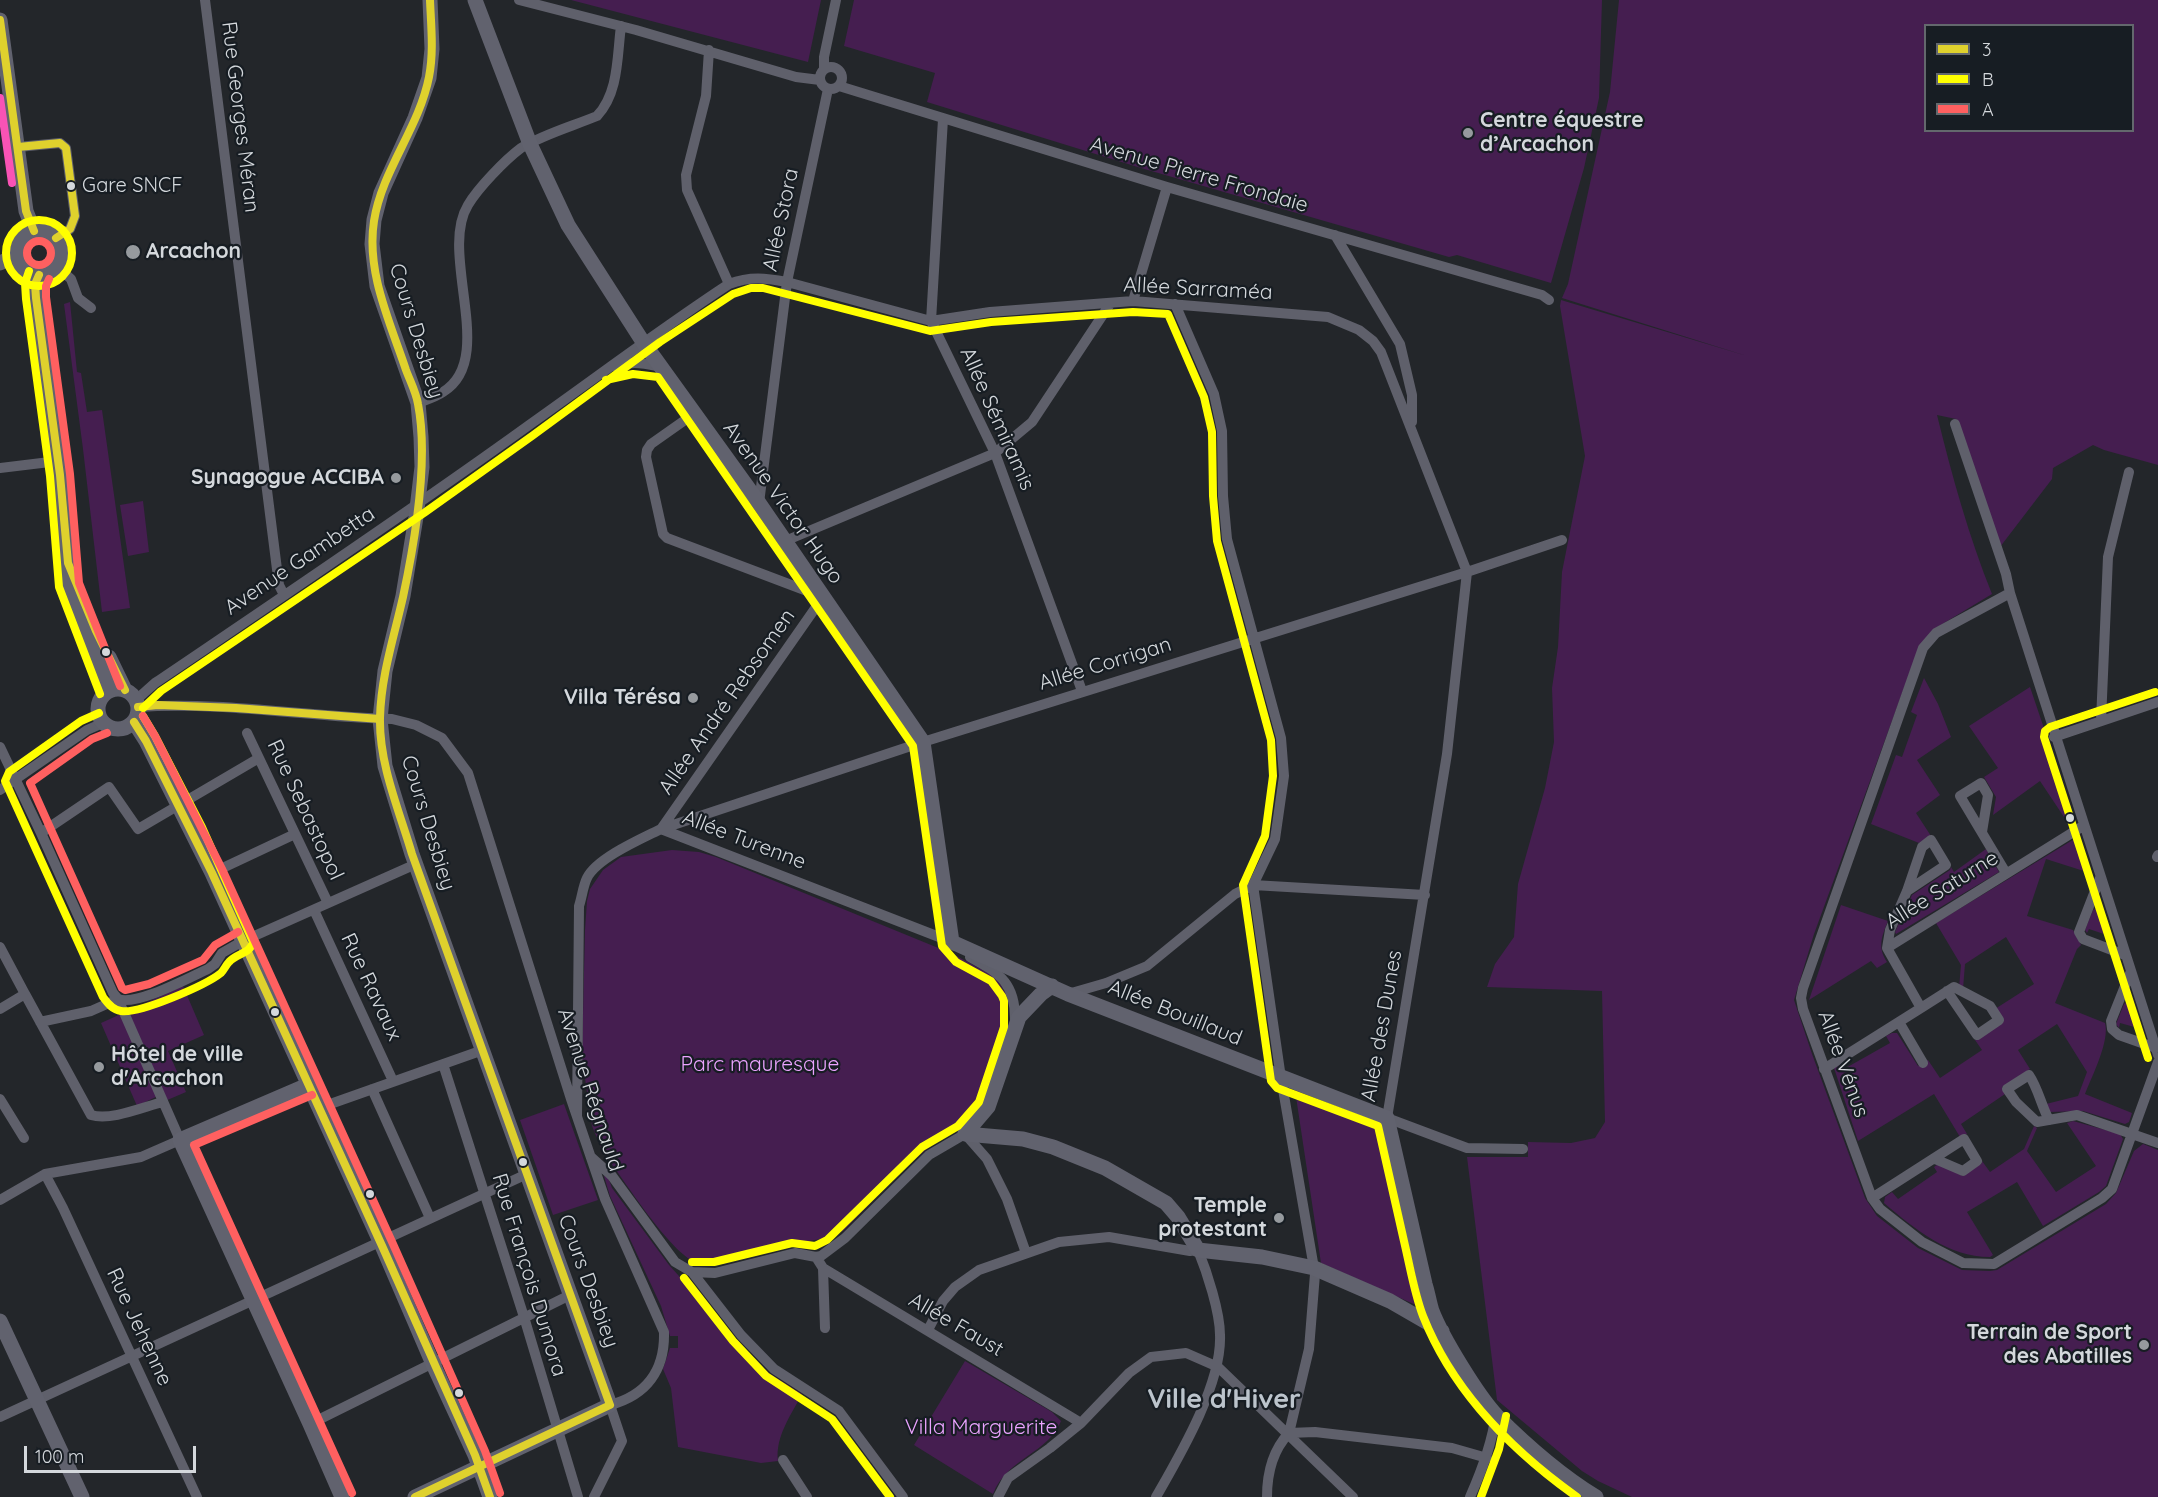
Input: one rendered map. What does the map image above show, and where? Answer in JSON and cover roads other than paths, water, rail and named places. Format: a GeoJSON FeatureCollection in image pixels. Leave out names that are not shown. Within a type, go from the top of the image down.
{"type":"FeatureCollection","features":[{"type":"Feature","properties":{"kind":"street","name":"Rue Georges Méran"},"geometry":{"type":"LineString","coordinates":[[205,0],[279,585],[284,595]]}},
{"type":"Feature","properties":{"kind":"street","name":"Cours Desbiey"},"geometry":{"type":"LineString","coordinates":[[430,0],[432,49],[429,78],[415,118],[381,193],[374,220],[372,244],[377,286],[418,403],[422,467],[403,597],[385,671],[380,719],[385,766],[416,864],[622,1441],[594,1497]]}},
{"type":"Feature","properties":{"kind":"street","name":"Avenue Victor Hugo"},"geometry":{"type":"LineString","coordinates":[[475,0],[530,144],[568,225],[643,342],[664,368],[759,503],[923,742],[952,942]]}},
{"type":"Feature","properties":{"kind":"street"},"geometry":{"type":"LineString","coordinates":[[519,0],[709,50],[796,77],[820,80]]}},
{"type":"Feature","properties":{"kind":"street"},"geometry":{"type":"LineString","coordinates":[[824,69],[833,67],[838,69],[842,77],[834,88],[822,84],[820,74],[824,69],[824,57],[836,0]]}},
{"type":"Feature","properties":{"kind":"street"},"geometry":{"type":"LineString","coordinates":[[0,20],[26,211],[34,231]]}},
{"type":"Feature","properties":{"kind":"street"},"geometry":{"type":"LineString","coordinates":[[418,403],[444,392],[456,381],[464,366],[467,345],[465,294],[458,234],[467,206],[497,171],[520,149],[597,116],[606,107],[612,94],[621,26]]}},
{"type":"Feature","properties":{"kind":"street"},"geometry":{"type":"LineString","coordinates":[[709,50],[706,96],[686,175],[687,190],[729,284],[750,278],[787,282],[931,321],[990,312],[1110,304]]}},
{"type":"Feature","properties":{"kind":"street","name":"Avenue Pierre Frondaie"},"geometry":{"type":"LineString","coordinates":[[834,88],[1167,187],[1479,276],[1542,295],[1549,300]]}},
{"type":"Feature","properties":{"kind":"street","name":"Allée Stora"},"geometry":{"type":"LineString","coordinates":[[759,503],[787,282],[834,88]]}},
{"type":"Feature","properties":{"kind":"street","name":"Allée Sémiramis"},"geometry":{"type":"LineString","coordinates":[[943,119],[931,321],[995,453],[1083,691]]}},
{"type":"Feature","properties":{"kind":"street"},"geometry":{"type":"LineString","coordinates":[[18,147],[60,143],[66,148],[75,216],[70,229],[56,238]]}},
{"type":"Feature","properties":{"kind":"street"},"geometry":{"type":"LineString","coordinates":[[1133,301],[1167,187]]}},
{"type":"Feature","properties":{"kind":"street"},"geometry":{"type":"LineString","coordinates":[[46,232],[56,238],[61,254],[57,266],[39,275],[32,274],[22,267],[16,256],[18,243],[28,233],[46,232]]}},
{"type":"Feature","properties":{"kind":"street"},"geometry":{"type":"LineString","coordinates":[[1335,235],[1400,344],[1413,395],[1412,430]]}},
{"type":"Feature","properties":{"kind":"street"},"geometry":{"type":"LineString","coordinates":[[0,263],[16,256]]}},
{"type":"Feature","properties":{"kind":"street"},"geometry":{"type":"LineString","coordinates":[[57,266],[71,279],[78,298],[91,308]]}},
{"type":"Feature","properties":{"kind":"street"},"geometry":{"type":"LineString","coordinates":[[39,275],[35,284],[36,298],[58,461],[69,585],[127,697],[138,712],[134,722],[122,729],[115,729],[103,723],[99,717],[100,698],[127,697],[158,705],[236,708],[380,719]]}},
{"type":"Feature","properties":{"kind":"street","name":"Avenue Gambetta"},"geometry":{"type":"LineString","coordinates":[[127,697],[154,683],[418,504],[603,370],[729,284]]}},
{"type":"Feature","properties":{"kind":"street","name":"Allée Sarraméa"},"geometry":{"type":"LineString","coordinates":[[785,541],[995,453],[1032,422],[1110,304],[1133,301],[1328,317],[1347,323],[1372,341],[1381,352],[1467,572]]}},
{"type":"Feature","properties":{"kind":"street"},"geometry":{"type":"LineString","coordinates":[[1175,304],[1214,394],[1222,431],[1223,496],[1227,539],[1281,738],[1284,776],[1275,839],[1253,885],[1281,1078],[1314,1268],[1308,1349],[1289,1433],[1283,1439],[1272,1461],[1266,1481],[1266,1497]]}},
{"type":"Feature","properties":{"kind":"street"},"geometry":{"type":"LineString","coordinates":[[643,342],[645,363]]}},
{"type":"Feature","properties":{"kind":"street","name":"Avenue Gambetta"},"geometry":{"type":"LineString","coordinates":[[603,370],[628,362],[645,363],[664,368]]}},
{"type":"Feature","properties":{"kind":"street"},"geometry":{"type":"LineString","coordinates":[[695,413],[651,444],[647,450],[646,457],[663,534],[667,538],[823,597]]}},
{"type":"Feature","properties":{"kind":"street"},"geometry":{"type":"LineString","coordinates":[[1955,424],[2006,574],[2054,737],[2157,1051]]}},
{"type":"Feature","properties":{"kind":"street"},"geometry":{"type":"LineString","coordinates":[[0,468],[58,461]]}},
{"type":"Feature","properties":{"kind":"street"},"geometry":{"type":"LineString","coordinates":[[2101,721],[2108,557],[2129,472]]}},
{"type":"Feature","properties":{"kind":"street","name":"Allée Corrigan"},"geometry":{"type":"LineString","coordinates":[[661,829],[923,742],[1467,572],[1562,540]]}},
{"type":"Feature","properties":{"kind":"street","name":"Allée des Dunes"},"geometry":{"type":"LineString","coordinates":[[1467,572],[1447,754],[1387,1118],[1425,1284],[1432,1311],[1442,1331],[1472,1381],[1496,1414],[1572,1482],[1596,1497]]}},
{"type":"Feature","properties":{"kind":"street","name":"Allée Vénus"},"geometry":{"type":"LineString","coordinates":[[2010,593],[1936,633],[1923,648],[1803,988],[1801,1003],[1872,1198],[1880,1209],[1922,1242],[1963,1263],[1995,1264],[2102,1198],[2112,1189],[2158,1062]]}},
{"type":"Feature","properties":{"kind":"street","name":"Allée André Rebsomen"},"geometry":{"type":"LineString","coordinates":[[661,829],[823,597]]}},
{"type":"Feature","properties":{"kind":"street"},"geometry":{"type":"LineString","coordinates":[[2054,737],[2158,702]]}},
{"type":"Feature","properties":{"kind":"street","name":"Avenue Régnauld"},"geometry":{"type":"LineString","coordinates":[[380,719],[392,719],[416,725],[442,738],[468,773],[605,1199],[660,1319],[664,1332],[664,1345],[658,1370],[649,1383],[627,1400],[610,1405]]}},
{"type":"Feature","properties":{"kind":"street"},"geometry":{"type":"LineString","coordinates":[[134,722],[144,736],[212,873],[380,1241],[480,1467],[490,1497]]}},
{"type":"Feature","properties":{"kind":"street"},"geometry":{"type":"LineString","coordinates":[[0,790],[87,730],[103,723]]}},
{"type":"Feature","properties":{"kind":"street","name":"Rue Sebastopol"},"geometry":{"type":"LineString","coordinates":[[247,733],[328,903]]}},
{"type":"Feature","properties":{"kind":"street"},"geometry":{"type":"LineString","coordinates":[[0,747],[117,999],[342,1497]]}},
{"type":"Feature","properties":{"kind":"street"},"geometry":{"type":"LineString","coordinates":[[41,833],[109,787],[138,829],[259,758]]}},
{"type":"Feature","properties":{"kind":"street","name":"Allée Saturne"},"geometry":{"type":"LineString","coordinates":[[1921,1008],[1887,948],[2083,826]]}},
{"type":"Feature","properties":{"kind":"street","name":"Allée Turenne"},"geometry":{"type":"LineString","coordinates":[[577,1116],[579,906],[587,878],[594,868],[624,846],[661,829],[952,942]]}},
{"type":"Feature","properties":{"kind":"street"},"geometry":{"type":"LineString","coordinates":[[1983,832],[2006,873]]}},
{"type":"Feature","properties":{"kind":"street"},"geometry":{"type":"LineString","coordinates":[[212,873],[296,834]]}},
{"type":"Feature","properties":{"kind":"street"},"geometry":{"type":"LineString","coordinates":[[1887,948],[1890,930],[1907,891],[1922,847],[1931,840],[1946,865],[1907,891]]}},
{"type":"Feature","properties":{"kind":"street"},"geometry":{"type":"LineString","coordinates":[[40,1022],[91,1011],[117,999],[134,1000],[208,969],[215,964],[222,953],[243,941],[416,864]]}},
{"type":"Feature","properties":{"kind":"street"},"geometry":{"type":"LineString","coordinates":[[2100,878],[2079,932],[2083,939],[2126,955]]}},
{"type":"Feature","properties":{"kind":"street"},"geometry":{"type":"LineString","coordinates":[[1068,994],[1106,983],[1147,966],[1235,894],[1253,885],[1425,895]]}},
{"type":"Feature","properties":{"kind":"street","name":"Rue Ravaux"},"geometry":{"type":"LineString","coordinates":[[314,910],[393,1081]]}},
{"type":"Feature","properties":{"kind":"street"},"geometry":{"type":"LineString","coordinates":[[952,942],[962,953],[997,973],[1008,985],[1014,1000],[1015,1029]]}},
{"type":"Feature","properties":{"kind":"street","name":"Allée Bouillaud"},"geometry":{"type":"LineString","coordinates":[[952,942],[1068,994],[1467,1148],[1523,1149]]}},
{"type":"Feature","properties":{"kind":"street"},"geometry":{"type":"LineString","coordinates":[[0,947],[91,1115],[109,1116],[163,1102]]}},
{"type":"Feature","properties":{"kind":"street"},"geometry":{"type":"LineString","coordinates":[[2131,971],[2111,1021],[2112,1029],[2119,1035],[2157,1051]]}},
{"type":"Feature","properties":{"kind":"street"},"geometry":{"type":"LineString","coordinates":[[1008,985],[1009,977],[1024,974]]}},
{"type":"Feature","properties":{"kind":"street"},"geometry":{"type":"LineString","coordinates":[[692,1272],[715,1273],[795,1253],[816,1257],[833,1249],[929,1155],[965,1134],[988,1107],[1019,1017],[1052,986]]}},
{"type":"Feature","properties":{"kind":"street"},"geometry":{"type":"LineString","coordinates":[[1824,1069],[1947,991],[1954,987],[1990,1006],[1999,1020],[1977,1035],[1947,991]]}},
{"type":"Feature","properties":{"kind":"street"},"geometry":{"type":"LineString","coordinates":[[0,1009],[25,994]]}},
{"type":"Feature","properties":{"kind":"street"},"geometry":{"type":"LineString","coordinates":[[1899,1022],[1923,1063]]}},
{"type":"Feature","properties":{"kind":"street"},"geometry":{"type":"LineString","coordinates":[[318,1108],[483,1050]]}},
{"type":"Feature","properties":{"kind":"street","name":"Rue François Dumora"},"geometry":{"type":"LineString","coordinates":[[443,1064],[524,1317],[578,1497]]}},
{"type":"Feature","properties":{"kind":"street"},"geometry":{"type":"LineString","coordinates":[[2049,1120],[2041,1106],[2035,1084],[2029,1075],[2007,1089],[2016,1102],[2037,1122],[2049,1120],[2077,1115],[2158,1143]]}},
{"type":"Feature","properties":{"kind":"street"},"geometry":{"type":"LineString","coordinates":[[0,1200],[45,1174],[141,1157],[308,1085]]}},
{"type":"Feature","properties":{"kind":"street"},"geometry":{"type":"LineString","coordinates":[[372,1089],[430,1218]]}},
{"type":"Feature","properties":{"kind":"street"},"geometry":{"type":"LineString","coordinates":[[0,1099],[24,1138]]}},
{"type":"Feature","properties":{"kind":"street"},"geometry":{"type":"LineString","coordinates":[[965,1134],[1053,1146],[1105,1168],[1166,1203],[1178,1217],[1198,1250],[1207,1272],[1221,1334],[1218,1367],[1185,1446],[1156,1497]]}},
{"type":"Feature","properties":{"kind":"street"},"geometry":{"type":"LineString","coordinates":[[965,1134],[987,1159],[1007,1199],[1026,1253]]}},
{"type":"Feature","properties":{"kind":"street"},"geometry":{"type":"LineString","coordinates":[[591,1156],[612,1176],[675,1262],[692,1272],[741,1335],[774,1369],[838,1411],[903,1497]]}},
{"type":"Feature","properties":{"kind":"street"},"geometry":{"type":"LineString","coordinates":[[1872,1198],[1935,1159]]}},
{"type":"Feature","properties":{"kind":"street"},"geometry":{"type":"LineString","coordinates":[[0,1417],[527,1173]]}},
{"type":"Feature","properties":{"kind":"street","name":"Rue Jehenne"},"geometry":{"type":"LineString","coordinates":[[45,1174],[63,1208],[197,1497]]}},
{"type":"Feature","properties":{"kind":"street"},"geometry":{"type":"LineString","coordinates":[[928,1330],[943,1301],[955,1287],[979,1270],[1059,1242],[1109,1237],[1190,1251],[1262,1257],[1314,1268],[1390,1301],[1442,1331]]}},
{"type":"Feature","properties":{"kind":"street","name":"Allée Faust"},"geometry":{"type":"LineString","coordinates":[[816,1257],[823,1268],[1081,1423]]}},
{"type":"Feature","properties":{"kind":"street"},"geometry":{"type":"LineString","coordinates":[[823,1268],[825,1328]]}},
{"type":"Feature","properties":{"kind":"street"},"geometry":{"type":"LineString","coordinates":[[310,1424],[570,1295]]}},
{"type":"Feature","properties":{"kind":"street"},"geometry":{"type":"LineString","coordinates":[[0,1321],[82,1497]]}},
{"type":"Feature","properties":{"kind":"street"},"geometry":{"type":"LineString","coordinates":[[998,1497],[1008,1478],[1081,1423],[1129,1373],[1151,1357],[1186,1353],[1218,1367],[1353,1497]]}},
{"type":"Feature","properties":{"kind":"street"},"geometry":{"type":"LineString","coordinates":[[415,1497],[610,1405]]}},
{"type":"Feature","properties":{"kind":"street"},"geometry":{"type":"LineString","coordinates":[[1470,1497],[1487,1458],[1496,1414]]}},
{"type":"Feature","properties":{"kind":"street"},"geometry":{"type":"LineString","coordinates":[[1289,1433],[1315,1432],[1452,1448],[1487,1458]]}},
{"type":"Feature","properties":{"kind":"street"},"geometry":{"type":"LineString","coordinates":[[783,1460],[807,1497]]}},
{"type":"Feature","properties":{"kind":"place","name":"Centre équestre d’Arcachon"},"geometry":{"type":"Point","coordinates":[1468,133]}},
{"type":"Feature","properties":{"kind":"place","name":"Gare SNCF"},"geometry":{"type":"Point","coordinates":[71,186]}},
{"type":"Feature","properties":{"kind":"place","name":"Arcachon"},"geometry":{"type":"Point","coordinates":[133,252]}},
{"type":"Feature","properties":{"kind":"place","name":"Synagogue ACCIBA"},"geometry":{"type":"Point","coordinates":[396,478]}},
{"type":"Feature","properties":{"kind":"place","name":"Villa Térésa"},"geometry":{"type":"Point","coordinates":[693,698]}},
{"type":"Feature","properties":{"kind":"place","name":"Hôtel de ville d'Arcachon"},"geometry":{"type":"Point","coordinates":[99,1067]}},
{"type":"Feature","properties":{"kind":"place","name":"Temple protestant"},"geometry":{"type":"Point","coordinates":[1279,1218]}},
{"type":"Feature","properties":{"kind":"place","name":"Terrain de Sport des Abatilles"},"geometry":{"type":"Point","coordinates":[2144,1345]}},
{"type":"Feature","properties":{"kind":"district","name":"Ville d'Hiver"},"geometry":{"type":"Point","coordinates":[1224,1400]}},
{"type":"Feature","properties":{"kind":"park label","name":"Parc mauresque"},"geometry":{"type":"Point","coordinates":[760,1065]}},
{"type":"Feature","properties":{"kind":"park label","name":"Villa Marguerite"},"geometry":{"type":"Point","coordinates":[981,1428]}}]}
